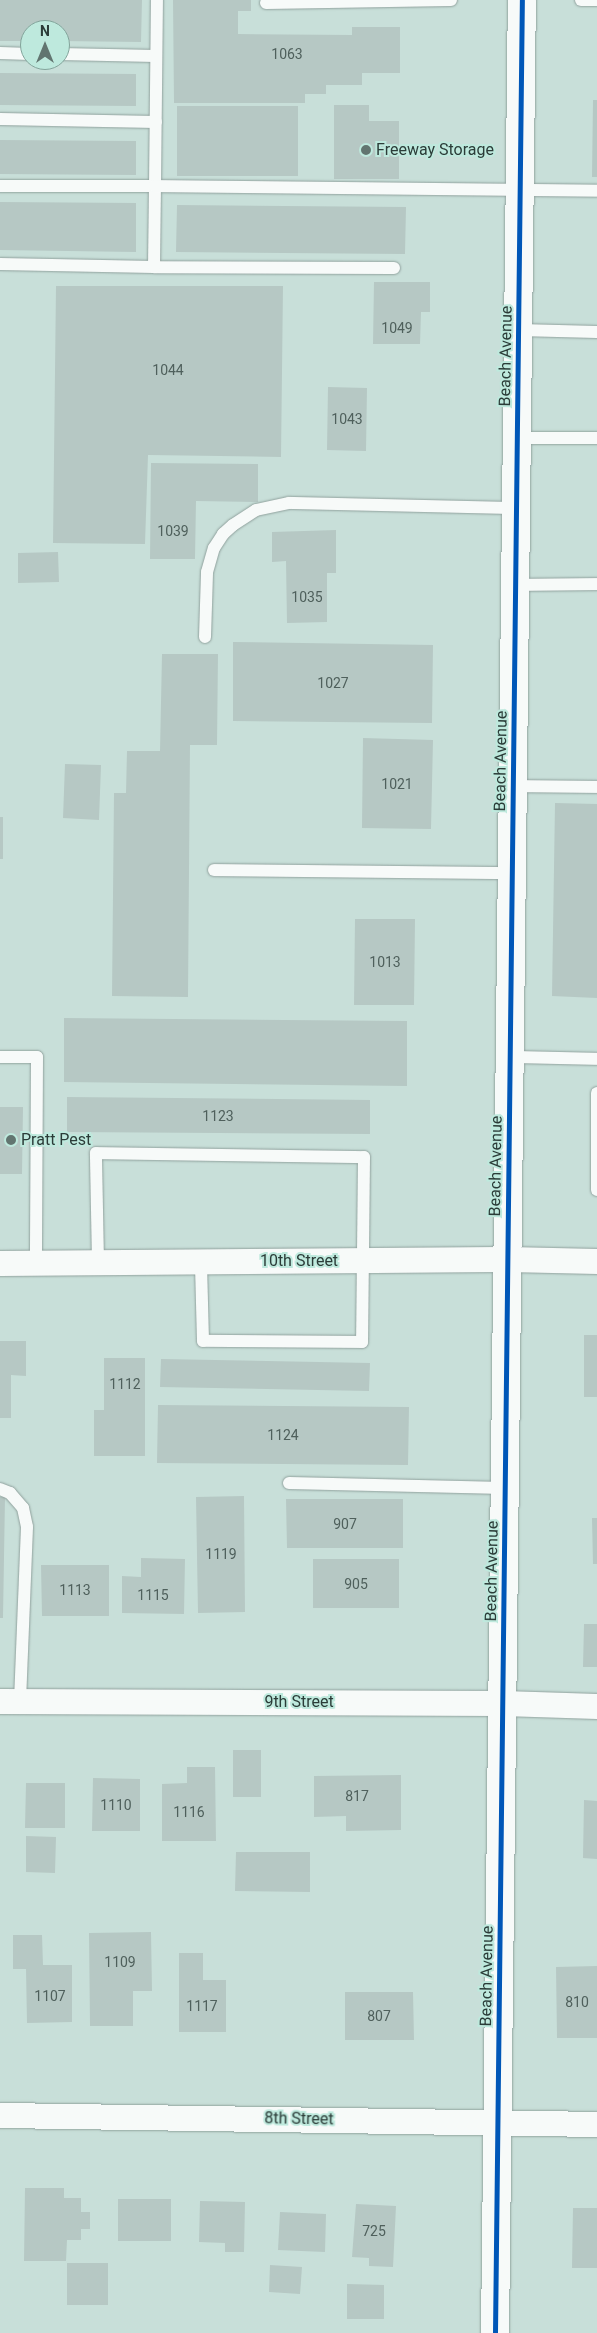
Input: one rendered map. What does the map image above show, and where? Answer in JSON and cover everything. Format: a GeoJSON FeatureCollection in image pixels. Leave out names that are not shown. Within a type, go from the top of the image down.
{"type":"FeatureCollection","features":[{"type":"Feature","properties":{"kind":"street","name":"Beach Avenue"},"geometry":{"type":"LineString","coordinates":[[496,2333],[522,0]]}},
{"type":"Feature","properties":{"kind":"street","name":"10th Street"},"geometry":{"type":"LineString","coordinates":[[0,1263],[508,1259],[597,1261]]}},
{"type":"Feature","properties":{"kind":"street","name":"9th Street"},"geometry":{"type":"LineString","coordinates":[[10,1702],[503,1703],[597,1706]]}},
{"type":"Feature","properties":{"kind":"street","name":"8th Street"},"geometry":{"type":"LineString","coordinates":[[0,2115],[597,2124]]}},
{"type":"Feature","properties":{"kind":"lane"},"geometry":{"type":"LineString","coordinates":[[154,267],[157,0]]}},
{"type":"Feature","properties":{"kind":"lane"},"geometry":{"type":"LineString","coordinates":[[266,3],[451,0]]}},
{"type":"Feature","properties":{"kind":"lane"},"geometry":{"type":"LineString","coordinates":[[581,0],[597,0]]}},
{"type":"Feature","properties":{"kind":"lane"},"geometry":{"type":"LineString","coordinates":[[0,53],[20,54]]}},
{"type":"Feature","properties":{"kind":"lane"},"geometry":{"type":"LineString","coordinates":[[70,54],[156,56]]}},
{"type":"Feature","properties":{"kind":"lane"},"geometry":{"type":"LineString","coordinates":[[0,119],[156,122]]}},
{"type":"Feature","properties":{"kind":"lane"},"geometry":{"type":"LineString","coordinates":[[0,186],[597,191]]}},
{"type":"Feature","properties":{"kind":"lane"},"geometry":{"type":"LineString","coordinates":[[0,264],[394,268]]}},
{"type":"Feature","properties":{"kind":"lane"},"geometry":{"type":"LineString","coordinates":[[519,330],[597,332]]}},
{"type":"Feature","properties":{"kind":"lane"},"geometry":{"type":"LineString","coordinates":[[517,438],[597,438]]}},
{"type":"Feature","properties":{"kind":"lane"},"geometry":{"type":"LineString","coordinates":[[206,637],[207,572],[214,548],[223,534],[256,510],[289,503],[516,508]]}},
{"type":"Feature","properties":{"kind":"lane"},"geometry":{"type":"LineString","coordinates":[[515,584],[597,584]]}},
{"type":"Feature","properties":{"kind":"lane"},"geometry":{"type":"LineString","coordinates":[[513,786],[597,787]]}},
{"type":"Feature","properties":{"kind":"lane"},"geometry":{"type":"LineString","coordinates":[[214,870],[512,873]]}},
{"type":"Feature","properties":{"kind":"lane"},"geometry":{"type":"LineString","coordinates":[[0,1057],[37,1057],[36,1263]]}},
{"type":"Feature","properties":{"kind":"lane"},"geometry":{"type":"LineString","coordinates":[[510,1057],[597,1059]]}},
{"type":"Feature","properties":{"kind":"lane"},"geometry":{"type":"LineString","coordinates":[[597,1093],[597,1190]]}},
{"type":"Feature","properties":{"kind":"lane"},"geometry":{"type":"LineString","coordinates":[[98,1262],[96,1153],[364,1157],[362,1342],[202,1341],[201,1262]]}},
{"type":"Feature","properties":{"kind":"lane"},"geometry":{"type":"LineString","coordinates":[[289,1484],[505,1488]]}},
{"type":"Feature","properties":{"kind":"lane"},"geometry":{"type":"LineString","coordinates":[[0,1489],[10,1493],[23,1508],[27,1527],[10,1702]]}},
{"type":"Feature","properties":{"kind":"building"},"geometry":{"type":"Polygon","coordinates":[[[0,0],[142,0],[141,42],[70,41],[70,20],[20,20],[20,41],[0,41],[0,0]]]}},
{"type":"Feature","properties":{"kind":"building"},"geometry":{"type":"Polygon","coordinates":[[[173,0],[251,0],[251,11],[238,11],[238,34],[352,35],[352,27],[400,27],[400,73],[362,73],[362,85],[326,85],[326,94],[305,94],[305,103],[174,103],[173,0]]]}},
{"type":"Feature","properties":{"kind":"building"},"geometry":{"type":"Polygon","coordinates":[[[0,73],[136,74],[136,106],[0,105],[0,73]]]}},
{"type":"Feature","properties":{"kind":"building"},"geometry":{"type":"Polygon","coordinates":[[[593,100],[597,100],[597,177],[592,177],[593,100]]]}},
{"type":"Feature","properties":{"kind":"building","name":"Freeway Storage"},"geometry":{"type":"Polygon","coordinates":[[[334,105],[369,105],[369,121],[399,121],[399,179],[334,179],[334,105]]]}},
{"type":"Feature","properties":{"kind":"building"},"geometry":{"type":"Polygon","coordinates":[[[177,106],[298,106],[298,176],[177,176],[177,106]]]}},
{"type":"Feature","properties":{"kind":"building"},"geometry":{"type":"Polygon","coordinates":[[[0,140],[136,141],[136,175],[0,174],[0,140]]]}},
{"type":"Feature","properties":{"kind":"building"},"geometry":{"type":"Polygon","coordinates":[[[0,202],[136,203],[136,252],[0,250],[0,202]]]}},
{"type":"Feature","properties":{"kind":"building"},"geometry":{"type":"Polygon","coordinates":[[[177,205],[406,207],[405,254],[176,252],[177,205]]]}},
{"type":"Feature","properties":{"kind":"building"},"geometry":{"type":"Polygon","coordinates":[[[374,282],[430,282],[430,312],[421,312],[420,344],[373,344],[374,282]]]}},
{"type":"Feature","properties":{"kind":"building"},"geometry":{"type":"Polygon","coordinates":[[[56,286],[283,286],[281,457],[148,455],[145,544],[53,543],[56,286]]]}},
{"type":"Feature","properties":{"kind":"building"},"geometry":{"type":"Polygon","coordinates":[[[328,387],[367,388],[366,451],[327,450],[328,387]]]}},
{"type":"Feature","properties":{"kind":"building"},"geometry":{"type":"Polygon","coordinates":[[[151,463],[258,464],[258,502],[196,501],[195,559],[150,559],[151,463]]]}},
{"type":"Feature","properties":{"kind":"building"},"geometry":{"type":"Polygon","coordinates":[[[336,530],[336,573],[327,573],[327,622],[287,623],[286,561],[272,562],[272,532],[336,530]]]}},
{"type":"Feature","properties":{"kind":"building"},"geometry":{"type":"Polygon","coordinates":[[[58,552],[59,582],[18,583],[18,553],[58,552]]]}},
{"type":"Feature","properties":{"kind":"building"},"geometry":{"type":"Polygon","coordinates":[[[233,642],[433,645],[432,723],[233,721],[233,642]]]}},
{"type":"Feature","properties":{"kind":"building"},"geometry":{"type":"Polygon","coordinates":[[[162,654],[218,654],[217,745],[190,745],[188,997],[112,996],[114,793],[126,793],[127,751],[160,751],[162,654]]]}},
{"type":"Feature","properties":{"kind":"building"},"geometry":{"type":"Polygon","coordinates":[[[363,738],[433,740],[431,829],[362,828],[363,738]]]}},
{"type":"Feature","properties":{"kind":"building"},"geometry":{"type":"Polygon","coordinates":[[[65,764],[101,765],[99,820],[63,818],[65,764]]]}},
{"type":"Feature","properties":{"kind":"building"},"geometry":{"type":"Polygon","coordinates":[[[555,803],[597,804],[597,998],[552,996],[555,803]]]}},
{"type":"Feature","properties":{"kind":"building"},"geometry":{"type":"Polygon","coordinates":[[[0,817],[3,817],[3,859],[0,859],[0,817]]]}},
{"type":"Feature","properties":{"kind":"building"},"geometry":{"type":"Polygon","coordinates":[[[355,919],[415,919],[414,1005],[354,1005],[355,919]]]}},
{"type":"Feature","properties":{"kind":"building"},"geometry":{"type":"Polygon","coordinates":[[[64,1018],[407,1021],[407,1086],[64,1082],[64,1018]]]}},
{"type":"Feature","properties":{"kind":"building"},"geometry":{"type":"Polygon","coordinates":[[[67,1097],[370,1100],[370,1134],[67,1132],[67,1097]]]}},
{"type":"Feature","properties":{"kind":"building","name":"Pratt Pest"},"geometry":{"type":"Polygon","coordinates":[[[0,1107],[23,1107],[22,1174],[0,1174],[0,1107]]]}},
{"type":"Feature","properties":{"kind":"building"},"geometry":{"type":"Polygon","coordinates":[[[584,1335],[597,1335],[597,1397],[584,1397],[584,1335]]]}},
{"type":"Feature","properties":{"kind":"building"},"geometry":{"type":"Polygon","coordinates":[[[0,1341],[26,1341],[26,1376],[11,1375],[11,1418],[0,1418],[0,1341]]]}},
{"type":"Feature","properties":{"kind":"building"},"geometry":{"type":"Polygon","coordinates":[[[104,1358],[145,1358],[145,1456],[94,1456],[94,1410],[104,1410],[104,1358]]]}},
{"type":"Feature","properties":{"kind":"building"},"geometry":{"type":"Polygon","coordinates":[[[161,1359],[370,1363],[369,1391],[160,1387],[161,1359]]]}},
{"type":"Feature","properties":{"kind":"building"},"geometry":{"type":"Polygon","coordinates":[[[158,1405],[409,1407],[408,1465],[157,1463],[158,1405]]]}},
{"type":"Feature","properties":{"kind":"building"},"geometry":{"type":"Polygon","coordinates":[[[244,1496],[245,1612],[198,1613],[196,1497],[244,1496]]]}},
{"type":"Feature","properties":{"kind":"building"},"geometry":{"type":"Polygon","coordinates":[[[0,1497],[5,1497],[3,1618],[0,1618],[0,1497]]]}},
{"type":"Feature","properties":{"kind":"building"},"geometry":{"type":"Polygon","coordinates":[[[286,1499],[403,1499],[403,1548],[287,1548],[286,1499]]]}},
{"type":"Feature","properties":{"kind":"building"},"geometry":{"type":"Polygon","coordinates":[[[592,1518],[597,1518],[597,1564],[593,1564],[592,1518]]]}},
{"type":"Feature","properties":{"kind":"building"},"geometry":{"type":"Polygon","coordinates":[[[141,1558],[185,1559],[184,1614],[122,1613],[122,1576],[141,1577],[141,1558]]]}},
{"type":"Feature","properties":{"kind":"building"},"geometry":{"type":"Polygon","coordinates":[[[313,1559],[399,1559],[399,1608],[313,1608],[313,1559]]]}},
{"type":"Feature","properties":{"kind":"building"},"geometry":{"type":"Polygon","coordinates":[[[41,1565],[109,1565],[109,1616],[42,1616],[41,1565]]]}},
{"type":"Feature","properties":{"kind":"building"},"geometry":{"type":"Polygon","coordinates":[[[584,1624],[597,1624],[597,1667],[583,1667],[584,1624]]]}},
{"type":"Feature","properties":{"kind":"building"},"geometry":{"type":"Polygon","coordinates":[[[233,1750],[261,1750],[261,1797],[233,1797],[233,1750]]]}},
{"type":"Feature","properties":{"kind":"building"},"geometry":{"type":"Polygon","coordinates":[[[187,1767],[215,1767],[216,1841],[162,1841],[162,1784],[187,1783],[187,1767]]]}},
{"type":"Feature","properties":{"kind":"building"},"geometry":{"type":"Polygon","coordinates":[[[401,1775],[401,1830],[346,1831],[346,1816],[314,1817],[314,1776],[401,1775]]]}},
{"type":"Feature","properties":{"kind":"building"},"geometry":{"type":"Polygon","coordinates":[[[93,1778],[140,1779],[140,1831],[92,1831],[93,1778]]]}},
{"type":"Feature","properties":{"kind":"building"},"geometry":{"type":"Polygon","coordinates":[[[26,1783],[65,1783],[65,1828],[25,1828],[26,1783]]]}},
{"type":"Feature","properties":{"kind":"building"},"geometry":{"type":"Polygon","coordinates":[[[584,1800],[597,1801],[597,1859],[583,1858],[584,1800]]]}},
{"type":"Feature","properties":{"kind":"building"},"geometry":{"type":"Polygon","coordinates":[[[26,1836],[56,1837],[55,1873],[26,1872],[26,1836]]]}},
{"type":"Feature","properties":{"kind":"building"},"geometry":{"type":"Polygon","coordinates":[[[236,1852],[310,1852],[310,1892],[235,1891],[236,1852]]]}},
{"type":"Feature","properties":{"kind":"building"},"geometry":{"type":"Polygon","coordinates":[[[151,1932],[152,1991],[133,1991],[133,2026],[90,2026],[89,1933],[151,1932]]]}},
{"type":"Feature","properties":{"kind":"building"},"geometry":{"type":"Polygon","coordinates":[[[13,1935],[42,1935],[43,1965],[72,1965],[72,2022],[27,2023],[26,1969],[13,1969],[13,1935]]]}},
{"type":"Feature","properties":{"kind":"building"},"geometry":{"type":"Polygon","coordinates":[[[179,1953],[203,1953],[203,1980],[226,1980],[226,2032],[179,2032],[179,1953]]]}},
{"type":"Feature","properties":{"kind":"building"},"geometry":{"type":"Polygon","coordinates":[[[597,1966],[597,2038],[557,2038],[556,1967],[597,1966]]]}},
{"type":"Feature","properties":{"kind":"building"},"geometry":{"type":"Polygon","coordinates":[[[345,1992],[413,1992],[414,2040],[345,2040],[345,1992]]]}},
{"type":"Feature","properties":{"kind":"building"},"geometry":{"type":"Polygon","coordinates":[[[25,2188],[64,2188],[64,2198],[81,2198],[81,2212],[90,2212],[90,2229],[81,2229],[81,2240],[67,2240],[66,2261],[24,2261],[25,2188]]]}},
{"type":"Feature","properties":{"kind":"building"},"geometry":{"type":"Polygon","coordinates":[[[118,2199],[171,2199],[171,2241],[118,2241],[118,2199]]]}},
{"type":"Feature","properties":{"kind":"building"},"geometry":{"type":"Polygon","coordinates":[[[200,2201],[245,2202],[244,2252],[225,2252],[225,2243],[199,2242],[200,2201]]]}},
{"type":"Feature","properties":{"kind":"building"},"geometry":{"type":"Polygon","coordinates":[[[356,2204],[396,2206],[393,2267],[369,2266],[369,2258],[352,2257],[356,2204]]]}},
{"type":"Feature","properties":{"kind":"building"},"geometry":{"type":"Polygon","coordinates":[[[573,2208],[597,2208],[597,2268],[572,2268],[573,2208]]]}},
{"type":"Feature","properties":{"kind":"building"},"geometry":{"type":"Polygon","coordinates":[[[280,2212],[326,2214],[325,2252],[278,2250],[280,2212]]]}},
{"type":"Feature","properties":{"kind":"building"},"geometry":{"type":"Polygon","coordinates":[[[67,2263],[108,2263],[108,2305],[67,2305],[67,2263]]]}},
{"type":"Feature","properties":{"kind":"building"},"geometry":{"type":"Polygon","coordinates":[[[270,2265],[302,2267],[300,2294],[269,2292],[270,2265]]]}},
{"type":"Feature","properties":{"kind":"building"},"geometry":{"type":"Polygon","coordinates":[[[347,2284],[384,2285],[384,2319],[347,2319],[347,2284]]]}},
{"type":"Feature","properties":{"kind":"cycle path"},"geometry":{"type":"LineString","coordinates":[[495,2333],[522,0]]}},
{"type":"Feature","properties":{"kind":"place","name":"Freeway Storage"},"geometry":{"type":"Point","coordinates":[366,150]}},
{"type":"Feature","properties":{"kind":"place","name":"Pratt Pest"},"geometry":{"type":"Point","coordinates":[11,1140]}}]}
